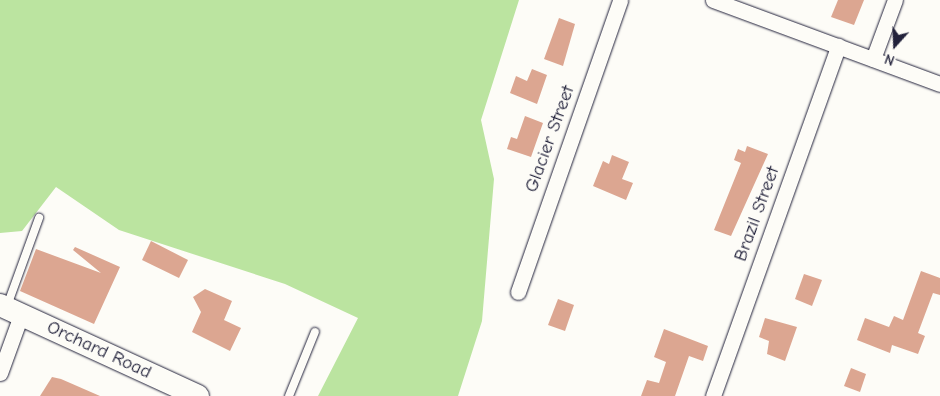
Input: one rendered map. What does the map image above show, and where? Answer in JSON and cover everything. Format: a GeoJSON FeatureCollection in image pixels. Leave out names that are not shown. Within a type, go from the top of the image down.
{"type":"FeatureCollection","features":[{"type":"Feature","properties":{"kind":"main road","name":"Orchard Road"},"geometry":{"type":"LineString","coordinates":[[9,309],[198,396]]}},
{"type":"Feature","properties":{"kind":"street","name":"Glacier Street"},"geometry":{"type":"LineString","coordinates":[[518,292],[620,0]]}},
{"type":"Feature","properties":{"kind":"street"},"geometry":{"type":"LineString","coordinates":[[713,0],[940,84]]}},
{"type":"Feature","properties":{"kind":"street"},"geometry":{"type":"LineString","coordinates":[[873,59],[895,0]]}},
{"type":"Feature","properties":{"kind":"street","name":"Brazil Street"},"geometry":{"type":"LineString","coordinates":[[713,396],[838,46]]}},
{"type":"Feature","properties":{"kind":"street"},"geometry":{"type":"LineString","coordinates":[[0,373],[9,309]]}},
{"type":"Feature","properties":{"kind":"lane"},"geometry":{"type":"LineString","coordinates":[[9,309],[39,218]]}},
{"type":"Feature","properties":{"kind":"lane"},"geometry":{"type":"LineString","coordinates":[[289,396],[315,332]]}},
{"type":"Feature","properties":{"kind":"green space"},"geometry":{"type":"Polygon","coordinates":[[[0,0],[519,0],[481,120],[494,179],[482,321],[458,396],[318,396],[358,318],[285,284],[119,230],[56,187],[22,231],[0,233],[0,0]]]}},
{"type":"Feature","properties":{"kind":"building"},"geometry":{"type":"Polygon","coordinates":[[[838,0],[864,0],[854,25],[831,17],[838,0]]]}},
{"type":"Feature","properties":{"kind":"building"},"geometry":{"type":"Polygon","coordinates":[[[559,18],[575,24],[563,66],[544,59],[559,18]]]}},
{"type":"Feature","properties":{"kind":"building"},"geometry":{"type":"Polygon","coordinates":[[[532,69],[547,75],[537,104],[510,93],[516,76],[527,81],[532,69]]]}},
{"type":"Feature","properties":{"kind":"building"},"geometry":{"type":"Polygon","coordinates":[[[525,116],[543,123],[531,157],[507,149],[511,137],[517,139],[525,116]]]}},
{"type":"Feature","properties":{"kind":"building"},"geometry":{"type":"Polygon","coordinates":[[[747,146],[768,154],[731,236],[714,230],[741,163],[734,160],[738,149],[745,152],[747,146]]]}},
{"type":"Feature","properties":{"kind":"building"},"geometry":{"type":"Polygon","coordinates":[[[612,155],[629,162],[622,179],[633,183],[626,200],[593,186],[603,161],[609,164],[612,155]]]}},
{"type":"Feature","properties":{"kind":"building"},"geometry":{"type":"Polygon","coordinates":[[[151,241],[188,260],[179,278],[142,260],[151,241]]]}},
{"type":"Feature","properties":{"kind":"building"},"geometry":{"type":"Polygon","coordinates":[[[75,247],[120,267],[94,324],[20,291],[36,249],[101,273],[73,250],[75,247]]]}},
{"type":"Feature","properties":{"kind":"building"},"geometry":{"type":"Polygon","coordinates":[[[921,271],[940,278],[940,295],[933,293],[918,333],[925,336],[918,354],[892,345],[890,353],[857,340],[865,318],[889,327],[894,316],[903,320],[921,271]]]}},
{"type":"Feature","properties":{"kind":"building"},"geometry":{"type":"Polygon","coordinates":[[[804,274],[822,280],[812,306],[795,299],[804,274]]]}},
{"type":"Feature","properties":{"kind":"building"},"geometry":{"type":"Polygon","coordinates":[[[205,289],[232,301],[224,320],[241,328],[230,351],[192,332],[201,312],[193,297],[205,289]]]}},
{"type":"Feature","properties":{"kind":"building"},"geometry":{"type":"Polygon","coordinates":[[[558,299],[574,305],[565,331],[548,325],[558,299]]]}},
{"type":"Feature","properties":{"kind":"building"},"geometry":{"type":"Polygon","coordinates":[[[765,318],[797,327],[785,361],[767,354],[769,341],[759,337],[765,318]]]}},
{"type":"Feature","properties":{"kind":"building"},"geometry":{"type":"Polygon","coordinates":[[[664,329],[708,346],[703,361],[689,356],[675,396],[641,396],[647,380],[659,383],[666,362],[654,357],[664,329]]]}},
{"type":"Feature","properties":{"kind":"building"},"geometry":{"type":"Polygon","coordinates":[[[851,368],[866,374],[860,392],[844,386],[851,368]]]}},
{"type":"Feature","properties":{"kind":"building"},"geometry":{"type":"Polygon","coordinates":[[[52,377],[61,379],[100,396],[40,396],[52,377]]]}}]}
